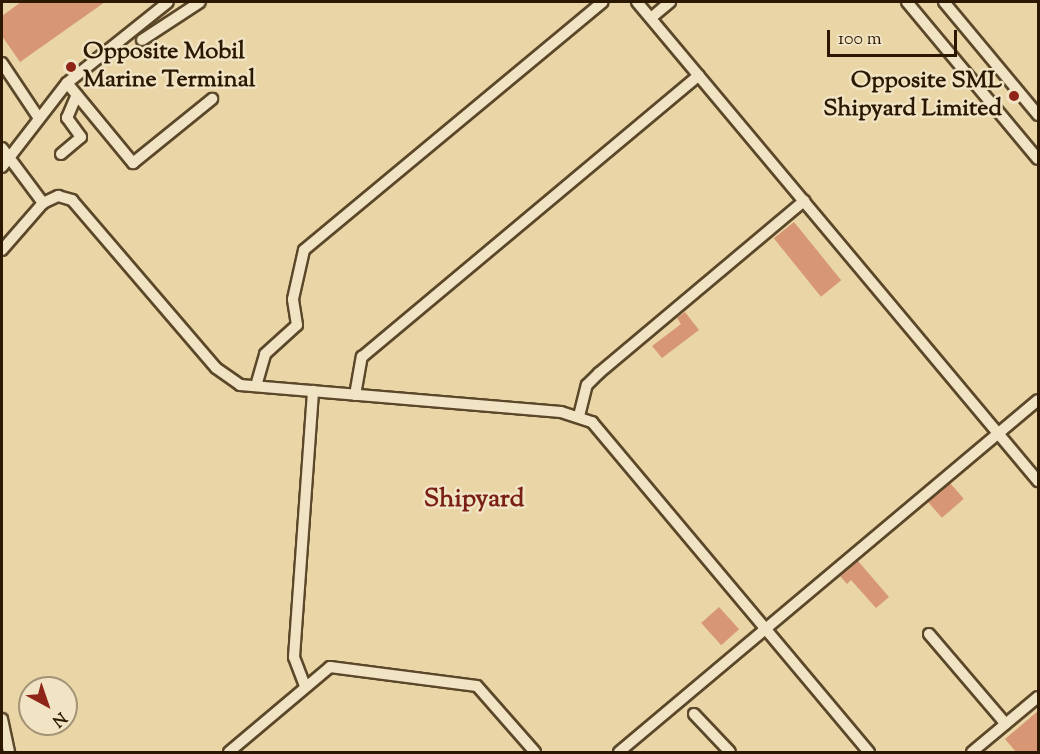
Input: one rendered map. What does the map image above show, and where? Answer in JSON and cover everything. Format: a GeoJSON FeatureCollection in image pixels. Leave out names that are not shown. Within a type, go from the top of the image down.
{"type":"FeatureCollection","features":[{"type":"Feature","properties":{"kind":"street"},"geometry":{"type":"LineString","coordinates":[[2,167],[5,153],[67,83],[168,2]]}},
{"type":"Feature","properties":{"kind":"street"},"geometry":{"type":"LineString","coordinates":[[142,40],[200,2]]}},
{"type":"Feature","properties":{"kind":"street"},"geometry":{"type":"LineString","coordinates":[[256,386],[265,354],[297,325],[292,299],[304,250],[603,2]]}},
{"type":"Feature","properties":{"kind":"street"},"geometry":{"type":"LineString","coordinates":[[636,2],[1038,481]]}},
{"type":"Feature","properties":{"kind":"street"},"geometry":{"type":"LineString","coordinates":[[651,18],[670,2]]}},
{"type":"Feature","properties":{"kind":"street"},"geometry":{"type":"LineString","coordinates":[[907,2],[1038,159]]}},
{"type":"Feature","properties":{"kind":"street"},"geometry":{"type":"LineString","coordinates":[[944,2],[1038,115]]}},
{"type":"Feature","properties":{"kind":"street"},"geometry":{"type":"LineString","coordinates":[[2,63],[38,117]]}},
{"type":"Feature","properties":{"kind":"street"},"geometry":{"type":"LineString","coordinates":[[355,395],[362,357],[699,75]]}},
{"type":"Feature","properties":{"kind":"street"},"geometry":{"type":"LineString","coordinates":[[67,83],[133,163],[212,99]]}},
{"type":"Feature","properties":{"kind":"street"},"geometry":{"type":"LineString","coordinates":[[61,154],[81,137],[68,118],[77,95]]}},
{"type":"Feature","properties":{"kind":"street"},"geometry":{"type":"LineString","coordinates":[[5,153],[43,203]]}},
{"type":"Feature","properties":{"kind":"street"},"geometry":{"type":"LineString","coordinates":[[2,250],[43,203],[58,196],[72,200],[216,368],[240,385],[579,416],[592,422],[868,753]]}},
{"type":"Feature","properties":{"kind":"street"},"geometry":{"type":"LineString","coordinates":[[579,416],[587,385],[599,373],[804,201]]}},
{"type":"Feature","properties":{"kind":"street"},"geometry":{"type":"LineString","coordinates":[[306,686],[294,657],[313,391]]}},
{"type":"Feature","properties":{"kind":"street"},"geometry":{"type":"LineString","coordinates":[[619,753],[1038,400]]}},
{"type":"Feature","properties":{"kind":"street"},"geometry":{"type":"LineString","coordinates":[[929,634],[1006,724]]}},
{"type":"Feature","properties":{"kind":"street"},"geometry":{"type":"LineString","coordinates":[[230,753],[330,667],[461,681],[482,690],[535,753]]}},
{"type":"Feature","properties":{"kind":"street"},"geometry":{"type":"LineString","coordinates":[[972,753],[1038,697]]}},
{"type":"Feature","properties":{"kind":"street"},"geometry":{"type":"LineString","coordinates":[[694,714],[730,753]]}},
{"type":"Feature","properties":{"kind":"street"},"geometry":{"type":"LineString","coordinates":[[2,719],[9,753]]}},
{"type":"Feature","properties":{"kind":"building"},"geometry":{"type":"Polygon","coordinates":[[[21,2],[105,2],[20,62],[2,36],[2,16],[21,2]]]}},
{"type":"Feature","properties":{"kind":"building"},"geometry":{"type":"Polygon","coordinates":[[[794,222],[841,280],[821,297],[774,238],[794,222]]]}},
{"type":"Feature","properties":{"kind":"building"},"geometry":{"type":"Polygon","coordinates":[[[685,312],[699,330],[662,358],[652,346],[681,324],[677,318],[685,312]]]}},
{"type":"Feature","properties":{"kind":"building"},"geometry":{"type":"Polygon","coordinates":[[[950,483],[964,499],[942,518],[928,502],[950,483]]]}},
{"type":"Feature","properties":{"kind":"building"},"geometry":{"type":"Polygon","coordinates":[[[858,561],[889,597],[876,608],[851,580],[847,584],[840,576],[858,561]]]}},
{"type":"Feature","properties":{"kind":"building"},"geometry":{"type":"Polygon","coordinates":[[[719,607],[739,629],[721,645],[701,623],[719,607]]]}},
{"type":"Feature","properties":{"kind":"building"},"geometry":{"type":"Polygon","coordinates":[[[1038,711],[1038,753],[1017,753],[1005,739],[1038,711]]]}},
{"type":"Feature","properties":{"kind":"place","name":"Opposite Mobil Marine Terminal"},"geometry":{"type":"Point","coordinates":[71,67]}},
{"type":"Feature","properties":{"kind":"place","name":"Opposite SML Shipyard Limited"},"geometry":{"type":"Point","coordinates":[1014,96]}},
{"type":"Feature","properties":{"kind":"district","name":"Shipyard"},"geometry":{"type":"Point","coordinates":[474,500]}}]}
